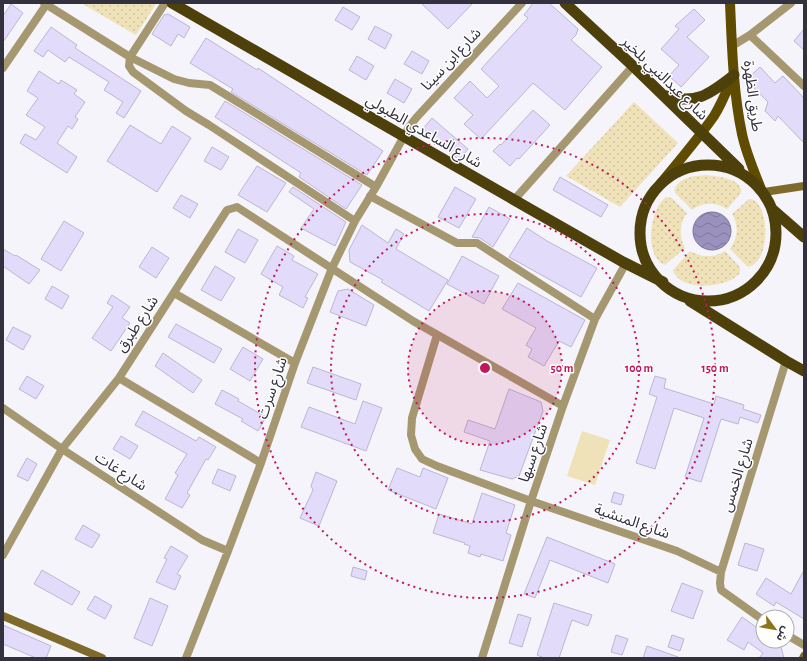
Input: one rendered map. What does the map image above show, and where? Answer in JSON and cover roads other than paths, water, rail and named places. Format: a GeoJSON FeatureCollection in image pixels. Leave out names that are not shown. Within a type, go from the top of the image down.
{"type":"FeatureCollection","features":[{"type":"Feature","properties":{"kind":"highway","name":"شارع الساعدي الطبولي"},"geometry":{"type":"LineString","coordinates":[[172,3],[185,6],[514,200],[662,282]]}},
{"type":"Feature","properties":{"kind":"highway","name":"شارع عبدالنبي بلخير"},"geometry":{"type":"LineString","coordinates":[[565,3],[744,174]]}},
{"type":"Feature","properties":{"kind":"highway"},"geometry":{"type":"LineString","coordinates":[[661,94],[674,99],[688,100],[703,97],[715,90],[734,75]]}},
{"type":"Feature","properties":{"kind":"highway"},"geometry":{"type":"LineString","coordinates":[[681,296],[701,301],[722,300],[735,296],[748,288],[767,268],[773,255],[776,241],[776,226],[773,210],[763,190],[744,174],[716,164],[701,164],[673,174],[661,183],[652,193],[645,206],[641,219],[641,248],[653,274],[662,282],[681,296],[804,371]]}},
{"type":"Feature","properties":{"kind":"highway"},"geometry":{"type":"LineString","coordinates":[[773,210],[804,237]]}},
{"type":"Feature","properties":{"kind":"main road","name":"طريق الظهرة"},"geometry":{"type":"LineString","coordinates":[[730,3],[734,75],[742,136],[752,166],[763,190]]}},
{"type":"Feature","properties":{"kind":"main road"},"geometry":{"type":"LineString","coordinates":[[661,183],[701,133],[718,108],[734,75]]}},
{"type":"Feature","properties":{"kind":"main road"},"geometry":{"type":"LineString","coordinates":[[763,190],[804,186]]}},
{"type":"Feature","properties":{"kind":"main road"},"geometry":{"type":"LineString","coordinates":[[3,616],[102,658]]}},
{"type":"Feature","properties":{"kind":"street"},"geometry":{"type":"LineString","coordinates":[[165,3],[130,57],[129,66],[133,72],[162,95],[356,221]]}},
{"type":"Feature","properties":{"kind":"street","name":"شارع ابن سينا"},"geometry":{"type":"LineString","coordinates":[[404,136],[416,118],[522,3]]}},
{"type":"Feature","properties":{"kind":"street"},"geometry":{"type":"LineString","coordinates":[[732,46],[750,35],[791,3]]}},
{"type":"Feature","properties":{"kind":"street"},"geometry":{"type":"LineString","coordinates":[[3,68],[45,4],[130,57],[174,79],[189,83],[210,85],[376,187]]}},
{"type":"Feature","properties":{"kind":"street"},"geometry":{"type":"LineString","coordinates":[[750,35],[804,86]]}},
{"type":"Feature","properties":{"kind":"street"},"geometry":{"type":"LineString","coordinates":[[514,200],[632,66]]}},
{"type":"Feature","properties":{"kind":"street","name":"شارع سرت"},"geometry":{"type":"LineString","coordinates":[[186,658],[261,463],[295,363],[332,268],[356,221],[404,136]]}},
{"type":"Feature","properties":{"kind":"street"},"geometry":{"type":"LineString","coordinates":[[370,196],[458,243],[477,243],[595,319]]}},
{"type":"Feature","properties":{"kind":"street","name":"شارع طبرق"},"geometry":{"type":"LineString","coordinates":[[3,555],[62,449],[119,378],[227,210],[237,206],[332,268]]}},
{"type":"Feature","properties":{"kind":"street","name":"شارع سبها"},"geometry":{"type":"LineString","coordinates":[[482,658],[531,501],[563,406],[595,319],[626,263]]}},
{"type":"Feature","properties":{"kind":"street"},"geometry":{"type":"LineString","coordinates":[[332,268],[436,335],[563,406]]}},
{"type":"Feature","properties":{"kind":"street"},"geometry":{"type":"LineString","coordinates":[[174,293],[295,363]]}},
{"type":"Feature","properties":{"kind":"street","name":"شارع المنشية"},"geometry":{"type":"LineString","coordinates":[[436,335],[412,418],[411,435],[415,449],[422,459],[531,501],[677,551],[722,572]]}},
{"type":"Feature","properties":{"kind":"street","name":"شارع الخمس"},"geometry":{"type":"LineString","coordinates":[[755,614],[727,595],[722,590],[720,583],[722,572],[786,361]]}},
{"type":"Feature","properties":{"kind":"street"},"geometry":{"type":"LineString","coordinates":[[119,378],[261,463]]}},
{"type":"Feature","properties":{"kind":"street","name":"شارع غات"},"geometry":{"type":"LineString","coordinates":[[3,408],[62,449],[202,540],[228,551]]}},
{"type":"Feature","properties":{"kind":"street"},"geometry":{"type":"LineString","coordinates":[[795,640],[804,645]]}},
{"type":"Feature","properties":{"kind":"water"},"geometry":{"type":"Polygon","coordinates":[[[708,212],[716,212],[723,215],[728,220],[731,231],[728,242],[723,247],[716,250],[708,250],[701,247],[696,242],[693,235],[693,227],[696,220],[701,215],[708,212]]]}}]}
